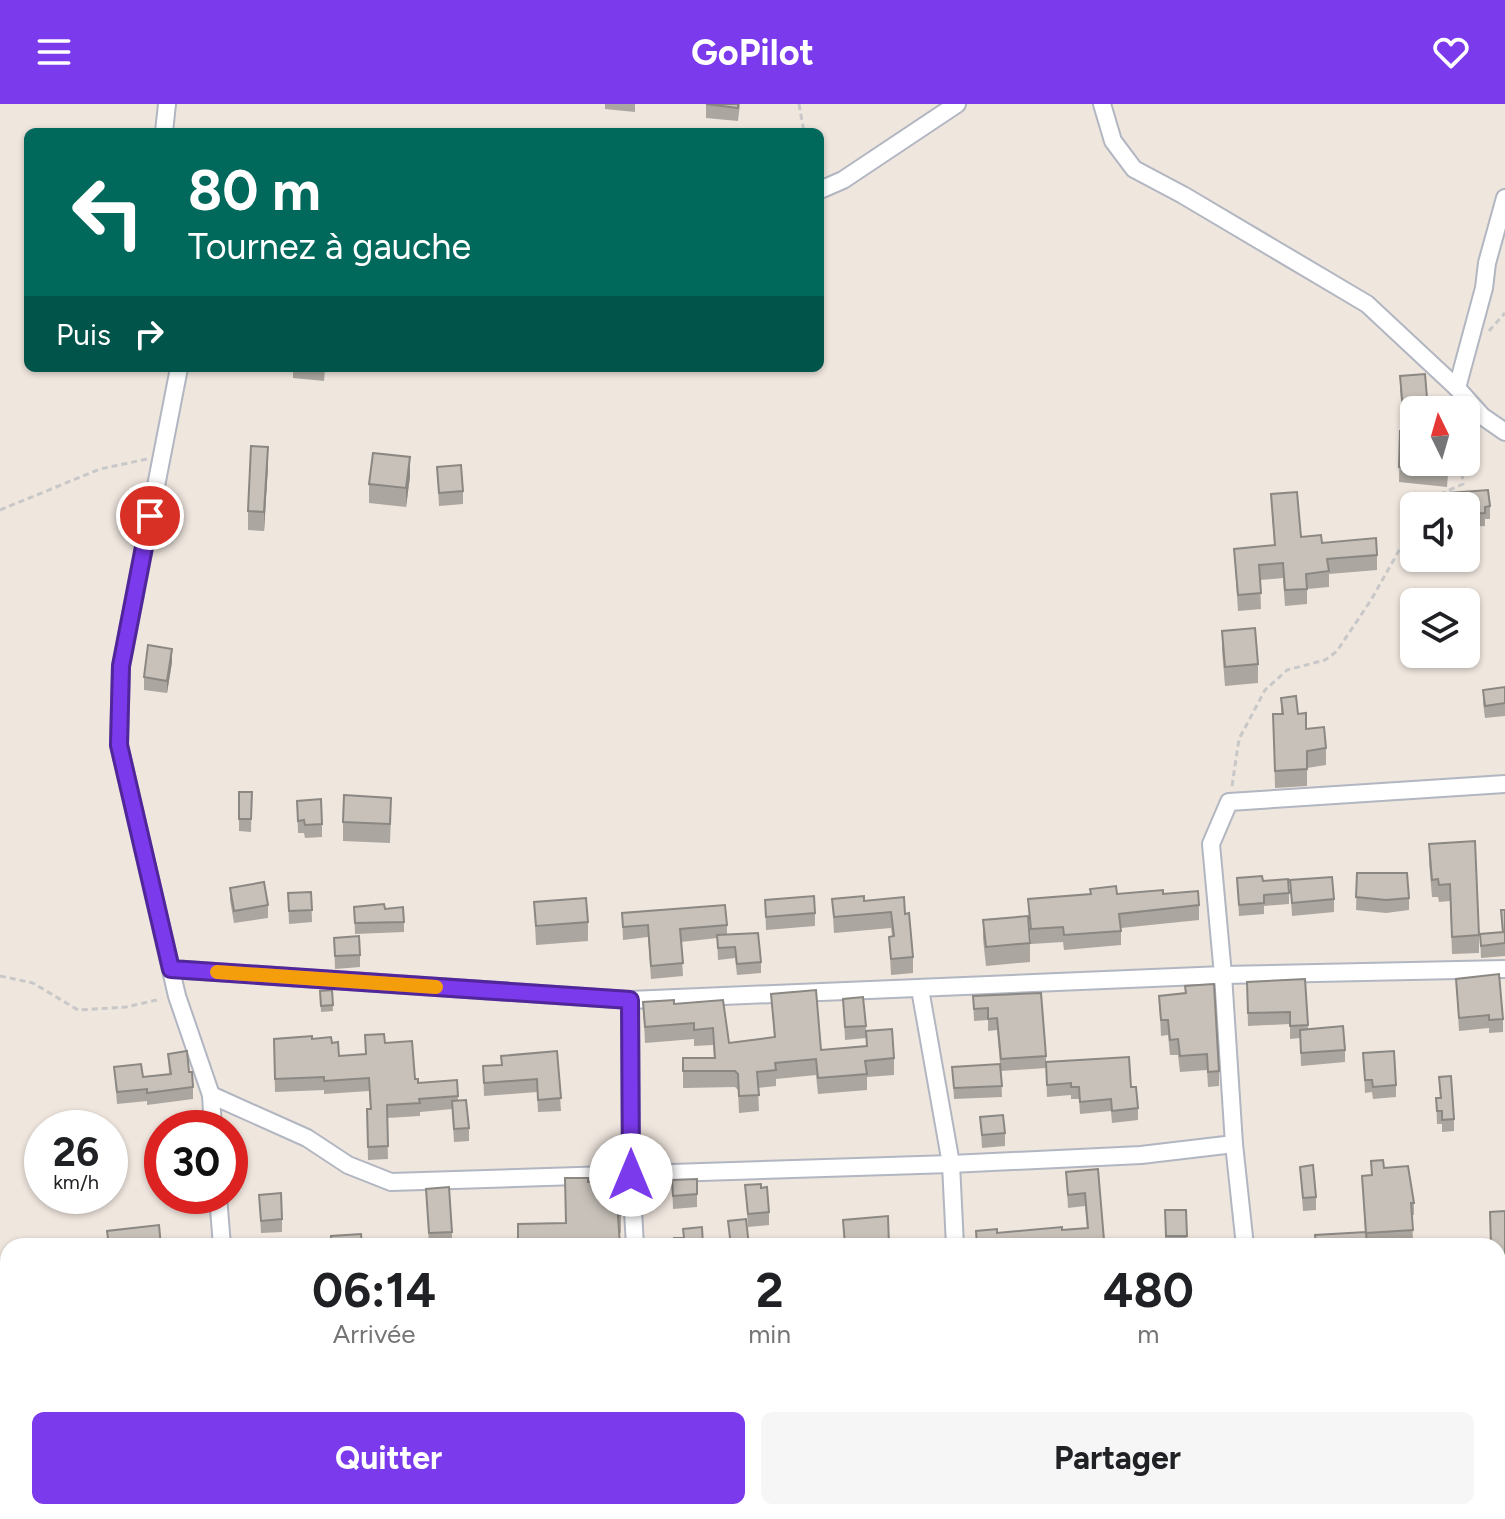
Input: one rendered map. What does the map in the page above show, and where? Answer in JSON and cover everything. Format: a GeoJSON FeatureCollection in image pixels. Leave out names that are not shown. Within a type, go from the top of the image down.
{"type":"FeatureCollection","features":[{"type":"Feature","properties":{"kind":"street"},"geometry":{"type":"LineString","coordinates":[[164,128],[167,104]]}},
{"type":"Feature","properties":{"kind":"street"},"geometry":{"type":"LineString","coordinates":[[824,188],[843,180],[957,104]]}},
{"type":"Feature","properties":{"kind":"street"},"geometry":{"type":"LineString","coordinates":[[1102,104],[1113,141],[1134,169],[1367,304],[1457,388],[1482,416],[1505,432]]}},
{"type":"Feature","properties":{"kind":"street"},"geometry":{"type":"LineString","coordinates":[[1457,388],[1505,198]]}},
{"type":"Feature","properties":{"kind":"street"},"geometry":{"type":"LineString","coordinates":[[178,372],[121,666],[119,745],[177,996],[211,1095],[212,1110]]}},
{"type":"Feature","properties":{"kind":"street"},"geometry":{"type":"LineString","coordinates":[[1244,1238],[1211,844],[1229,802],[1505,784]]}},
{"type":"Feature","properties":{"kind":"street"},"geometry":{"type":"LineString","coordinates":[[171,969],[630,1000],[1223,975],[1505,969]]}},
{"type":"Feature","properties":{"kind":"street"},"geometry":{"type":"LineString","coordinates":[[920,989],[951,1164],[955,1238]]}},
{"type":"Feature","properties":{"kind":"street"},"geometry":{"type":"LineString","coordinates":[[630,1000],[635,1238]]}},
{"type":"Feature","properties":{"kind":"street"},"geometry":{"type":"LineString","coordinates":[[211,1095],[307,1138],[348,1165],[391,1182],[951,1164],[1141,1155],[1234,1144]]}},
{"type":"Feature","properties":{"kind":"street"},"geometry":{"type":"LineString","coordinates":[[219,1214],[221,1238]]}},
{"type":"Feature","properties":{"kind":"path"},"geometry":{"type":"LineString","coordinates":[[799,104],[803,128]]}},
{"type":"Feature","properties":{"kind":"path"},"geometry":{"type":"LineString","coordinates":[[0,510],[100,469],[162,455]]}},
{"type":"Feature","properties":{"kind":"path"},"geometry":{"type":"LineString","coordinates":[[1445,492],[1463,484],[1462,476]]}},
{"type":"Feature","properties":{"kind":"path"},"geometry":{"type":"LineString","coordinates":[[1229,802],[1239,739],[1265,690],[1287,670],[1325,660],[1337,651],[1400,549]]}},
{"type":"Feature","properties":{"kind":"path"},"geometry":{"type":"LineString","coordinates":[[0,976],[33,983],[78,1010],[126,1007],[177,996]]}},
{"type":"Feature","properties":{"kind":"building"},"geometry":{"type":"Polygon","coordinates":[[[706,104],[738,104],[738,108],[706,104]]]}},
{"type":"Feature","properties":{"kind":"building"},"geometry":{"type":"Polygon","coordinates":[[[1425,374],[1427,396],[1402,396],[1400,376],[1425,374]]]}},
{"type":"Feature","properties":{"kind":"building"},"geometry":{"type":"Polygon","coordinates":[[[251,446],[268,447],[264,512],[248,511],[251,446]]]}},
{"type":"Feature","properties":{"kind":"building"},"geometry":{"type":"Polygon","coordinates":[[[373,453],[410,457],[406,488],[369,484],[373,453]]]}},
{"type":"Feature","properties":{"kind":"building"},"geometry":{"type":"Polygon","coordinates":[[[461,465],[463,491],[439,493],[437,467],[461,465]]]}},
{"type":"Feature","properties":{"kind":"building"},"geometry":{"type":"Polygon","coordinates":[[[1488,490],[1490,506],[1485,507],[1485,513],[1480,513],[1480,492],[1462,492],[1488,490]]]}},
{"type":"Feature","properties":{"kind":"building"},"geometry":{"type":"Polygon","coordinates":[[[1297,492],[1301,537],[1321,535],[1322,543],[1376,538],[1377,555],[1327,559],[1329,571],[1306,574],[1307,589],[1285,590],[1283,563],[1259,565],[1261,593],[1238,595],[1234,549],[1275,545],[1271,494],[1297,492]]]}},
{"type":"Feature","properties":{"kind":"building"},"geometry":{"type":"Polygon","coordinates":[[[1255,628],[1258,664],[1225,667],[1222,631],[1255,628]]]}},
{"type":"Feature","properties":{"kind":"building"},"geometry":{"type":"Polygon","coordinates":[[[148,645],[172,649],[167,681],[144,677],[148,645]]]}},
{"type":"Feature","properties":{"kind":"building"},"geometry":{"type":"Polygon","coordinates":[[[1505,687],[1505,703],[1485,706],[1483,690],[1505,687]]]}},
{"type":"Feature","properties":{"kind":"building"},"geometry":{"type":"Polygon","coordinates":[[[1296,696],[1298,714],[1306,713],[1306,729],[1324,727],[1326,748],[1307,751],[1307,769],[1275,771],[1273,714],[1283,714],[1281,698],[1296,696]]]}},
{"type":"Feature","properties":{"kind":"building"},"geometry":{"type":"Polygon","coordinates":[[[239,792],[252,792],[251,819],[239,819],[239,792]]]}},
{"type":"Feature","properties":{"kind":"building"},"geometry":{"type":"Polygon","coordinates":[[[344,795],[391,798],[390,824],[343,822],[344,795]]]}},
{"type":"Feature","properties":{"kind":"building"},"geometry":{"type":"Polygon","coordinates":[[[321,799],[322,824],[305,825],[304,820],[298,821],[297,801],[321,799]]]}},
{"type":"Feature","properties":{"kind":"building"},"geometry":{"type":"Polygon","coordinates":[[[1475,841],[1479,935],[1452,937],[1450,884],[1439,885],[1438,879],[1432,880],[1429,844],[1475,841]]]}},
{"type":"Feature","properties":{"kind":"building"},"geometry":{"type":"Polygon","coordinates":[[[1357,873],[1407,873],[1409,898],[1386,900],[1356,897],[1357,873]]]}},
{"type":"Feature","properties":{"kind":"building"},"geometry":{"type":"Polygon","coordinates":[[[1262,876],[1263,881],[1288,879],[1289,893],[1264,895],[1264,903],[1239,905],[1237,878],[1262,876]]]}},
{"type":"Feature","properties":{"kind":"building"},"geometry":{"type":"Polygon","coordinates":[[[1332,877],[1334,899],[1292,903],[1290,880],[1332,877]]]}},
{"type":"Feature","properties":{"kind":"building"},"geometry":{"type":"Polygon","coordinates":[[[264,882],[268,905],[234,911],[230,888],[264,882]]]}},
{"type":"Feature","properties":{"kind":"building"},"geometry":{"type":"Polygon","coordinates":[[[1116,886],[1117,894],[1198,891],[1199,905],[1119,914],[1121,931],[1064,935],[1063,927],[1031,929],[1028,899],[1091,894],[1090,889],[1116,886]]]}},
{"type":"Feature","properties":{"kind":"building"},"geometry":{"type":"Polygon","coordinates":[[[311,892],[312,910],[289,911],[288,893],[311,892]]]}},
{"type":"Feature","properties":{"kind":"building"},"geometry":{"type":"Polygon","coordinates":[[[814,896],[815,913],[766,917],[765,900],[814,896]]]}},
{"type":"Feature","properties":{"kind":"building"},"geometry":{"type":"Polygon","coordinates":[[[864,896],[864,901],[904,897],[905,914],[909,913],[913,957],[891,959],[889,937],[894,936],[891,912],[834,917],[832,899],[864,896]]]}},
{"type":"Feature","properties":{"kind":"building"},"geometry":{"type":"Polygon","coordinates":[[[586,898],[588,922],[536,926],[534,902],[586,898]]]}},
{"type":"Feature","properties":{"kind":"building"},"geometry":{"type":"Polygon","coordinates":[[[384,904],[385,909],[403,907],[404,922],[355,923],[354,907],[384,904]]]}},
{"type":"Feature","properties":{"kind":"building"},"geometry":{"type":"Polygon","coordinates":[[[725,905],[727,925],[680,929],[683,963],[651,966],[648,925],[623,927],[622,913],[725,905]]]}},
{"type":"Feature","properties":{"kind":"building"},"geometry":{"type":"Polygon","coordinates":[[[1501,910],[1505,910],[1505,943],[1481,946],[1480,934],[1503,932],[1501,910]]]}},
{"type":"Feature","properties":{"kind":"building"},"geometry":{"type":"Polygon","coordinates":[[[1028,916],[1030,943],[986,947],[983,920],[1028,916]]]}},
{"type":"Feature","properties":{"kind":"building"},"geometry":{"type":"Polygon","coordinates":[[[758,933],[761,962],[737,964],[735,947],[718,948],[717,935],[758,933]]]}},
{"type":"Feature","properties":{"kind":"building"},"geometry":{"type":"Polygon","coordinates":[[[359,936],[360,955],[335,956],[334,938],[359,936]]]}},
{"type":"Feature","properties":{"kind":"building"},"geometry":{"type":"Polygon","coordinates":[[[1499,974],[1503,1019],[1489,1020],[1489,1015],[1459,1018],[1456,979],[1499,974]]]}},
{"type":"Feature","properties":{"kind":"building"},"geometry":{"type":"Polygon","coordinates":[[[1305,979],[1308,1025],[1290,1026],[1290,1012],[1248,1013],[1247,982],[1305,979]]]}},
{"type":"Feature","properties":{"kind":"building"},"geometry":{"type":"Polygon","coordinates":[[[1214,984],[1219,1071],[1208,1072],[1207,1054],[1180,1056],[1178,1039],[1170,1040],[1168,1020],[1161,1020],[1159,996],[1186,993],[1185,986],[1214,984]]]}},
{"type":"Feature","properties":{"kind":"building"},"geometry":{"type":"Polygon","coordinates":[[[332,990],[333,1005],[321,1006],[320,991],[332,990]]]}},
{"type":"Feature","properties":{"kind":"building"},"geometry":{"type":"Polygon","coordinates":[[[816,990],[821,1050],[867,1046],[866,1031],[892,1029],[894,1058],[865,1061],[867,1074],[818,1078],[816,1059],[775,1063],[776,1070],[757,1072],[759,1095],[739,1096],[738,1074],[735,1071],[683,1071],[683,1058],[715,1058],[713,1028],[694,1030],[694,1023],[645,1027],[643,1002],[674,1000],[674,1004],[723,1000],[729,1043],[775,1037],[771,994],[816,990]]]}},
{"type":"Feature","properties":{"kind":"building"},"geometry":{"type":"Polygon","coordinates":[[[1041,993],[1046,1056],[1001,1059],[997,1018],[988,1019],[988,1008],[974,1009],[973,996],[1041,993]]]}},
{"type":"Feature","properties":{"kind":"building"},"geometry":{"type":"Polygon","coordinates":[[[863,997],[866,1026],[845,1027],[843,999],[863,997]]]}},
{"type":"Feature","properties":{"kind":"building"},"geometry":{"type":"Polygon","coordinates":[[[1343,1026],[1345,1050],[1301,1053],[1300,1030],[1343,1026]]]}},
{"type":"Feature","properties":{"kind":"building"},"geometry":{"type":"Polygon","coordinates":[[[384,1034],[385,1043],[412,1041],[415,1079],[418,1083],[457,1080],[458,1096],[387,1105],[388,1146],[368,1147],[367,1109],[371,1109],[369,1078],[324,1081],[324,1077],[275,1079],[274,1039],[331,1037],[332,1043],[338,1042],[339,1056],[366,1054],[365,1035],[384,1034]]]}},
{"type":"Feature","properties":{"kind":"building"},"geometry":{"type":"Polygon","coordinates":[[[187,1051],[193,1087],[147,1093],[147,1089],[117,1092],[114,1067],[141,1064],[143,1077],[171,1074],[168,1054],[187,1051]]]}},
{"type":"Feature","properties":{"kind":"building"},"geometry":{"type":"Polygon","coordinates":[[[557,1051],[561,1098],[538,1100],[537,1079],[484,1083],[483,1066],[502,1065],[501,1056],[557,1051]]]}},
{"type":"Feature","properties":{"kind":"building"},"geometry":{"type":"Polygon","coordinates":[[[1394,1051],[1396,1085],[1373,1087],[1372,1080],[1365,1080],[1363,1053],[1394,1051]]]}},
{"type":"Feature","properties":{"kind":"building"},"geometry":{"type":"Polygon","coordinates":[[[1129,1057],[1131,1087],[1136,1087],[1138,1108],[1112,1111],[1111,1099],[1080,1102],[1079,1087],[1071,1087],[1071,1083],[1047,1085],[1046,1062],[1129,1057]]]}},
{"type":"Feature","properties":{"kind":"building"},"geometry":{"type":"Polygon","coordinates":[[[1000,1064],[1002,1086],[954,1088],[952,1067],[1000,1064]]]}},
{"type":"Feature","properties":{"kind":"building"},"geometry":{"type":"Polygon","coordinates":[[[1451,1076],[1454,1119],[1442,1120],[1442,1111],[1437,1111],[1436,1098],[1441,1098],[1439,1077],[1451,1076]]]}},
{"type":"Feature","properties":{"kind":"building"},"geometry":{"type":"Polygon","coordinates":[[[466,1100],[469,1128],[454,1129],[452,1101],[466,1100]]]}},
{"type":"Feature","properties":{"kind":"building"},"geometry":{"type":"Polygon","coordinates":[[[1003,1115],[1005,1133],[982,1135],[980,1117],[1003,1115]]]}},
{"type":"Feature","properties":{"kind":"building"},"geometry":{"type":"Polygon","coordinates":[[[1383,1160],[1384,1168],[1408,1166],[1414,1203],[1411,1203],[1413,1230],[1366,1233],[1362,1176],[1372,1175],[1371,1161],[1383,1160]]]}},
{"type":"Feature","properties":{"kind":"building"},"geometry":{"type":"Polygon","coordinates":[[[1313,1165],[1316,1197],[1303,1198],[1300,1167],[1313,1165]]]}},
{"type":"Feature","properties":{"kind":"building"},"geometry":{"type":"Polygon","coordinates":[[[1098,1169],[1104,1238],[976,1238],[976,1231],[997,1229],[997,1233],[1062,1227],[1062,1230],[1088,1228],[1085,1193],[1068,1195],[1066,1172],[1098,1169]]]}},
{"type":"Feature","properties":{"kind":"building"},"geometry":{"type":"Polygon","coordinates":[[[565,1178],[588,1178],[588,1182],[615,1180],[617,1198],[620,1197],[619,1238],[518,1238],[518,1224],[566,1223],[565,1178]]]}},
{"type":"Feature","properties":{"kind":"building"},"geometry":{"type":"Polygon","coordinates":[[[697,1179],[697,1194],[673,1196],[672,1180],[697,1179]]]}},
{"type":"Feature","properties":{"kind":"building"},"geometry":{"type":"Polygon","coordinates":[[[761,1184],[761,1188],[767,1187],[769,1212],[748,1214],[745,1185],[761,1184]]]}},
{"type":"Feature","properties":{"kind":"building"},"geometry":{"type":"Polygon","coordinates":[[[449,1187],[452,1232],[429,1233],[426,1189],[449,1187]]]}},
{"type":"Feature","properties":{"kind":"building"},"geometry":{"type":"Polygon","coordinates":[[[281,1193],[282,1219],[261,1221],[259,1195],[281,1193]]]}},
{"type":"Feature","properties":{"kind":"building"},"geometry":{"type":"Polygon","coordinates":[[[1165,1210],[1186,1210],[1187,1236],[1166,1236],[1165,1210]]]}},
{"type":"Feature","properties":{"kind":"building"},"geometry":{"type":"Polygon","coordinates":[[[1505,1211],[1505,1238],[1491,1238],[1490,1212],[1505,1211]]]}},
{"type":"Feature","properties":{"kind":"building"},"geometry":{"type":"Polygon","coordinates":[[[888,1216],[889,1238],[844,1238],[843,1220],[888,1216]]]}},
{"type":"Feature","properties":{"kind":"building"},"geometry":{"type":"Polygon","coordinates":[[[746,1219],[748,1238],[730,1238],[728,1221],[746,1219]]]}},
{"type":"Feature","properties":{"kind":"building"},"geometry":{"type":"Polygon","coordinates":[[[159,1225],[160,1238],[108,1238],[107,1231],[159,1225]]]}},
{"type":"Feature","properties":{"kind":"building"},"geometry":{"type":"Polygon","coordinates":[[[702,1227],[703,1238],[684,1238],[683,1229],[702,1227]]]}},
{"type":"Feature","properties":{"kind":"building"},"geometry":{"type":"Polygon","coordinates":[[[1366,1232],[1366,1238],[1315,1238],[1315,1235],[1366,1232]]]}},
{"type":"Feature","properties":{"kind":"building"},"geometry":{"type":"Polygon","coordinates":[[[361,1234],[361,1238],[331,1238],[361,1234]]]}},
{"type":"Feature","properties":{"kind":"slow traffic"},"geometry":{"type":"LineString","coordinates":[[217,972],[436,987]]}},
{"type":"Feature","properties":{"kind":"route"},"geometry":{"type":"LineString","coordinates":[[150,516],[121,666],[119,745],[171,969],[630,1000],[631,1175]]}}]}
